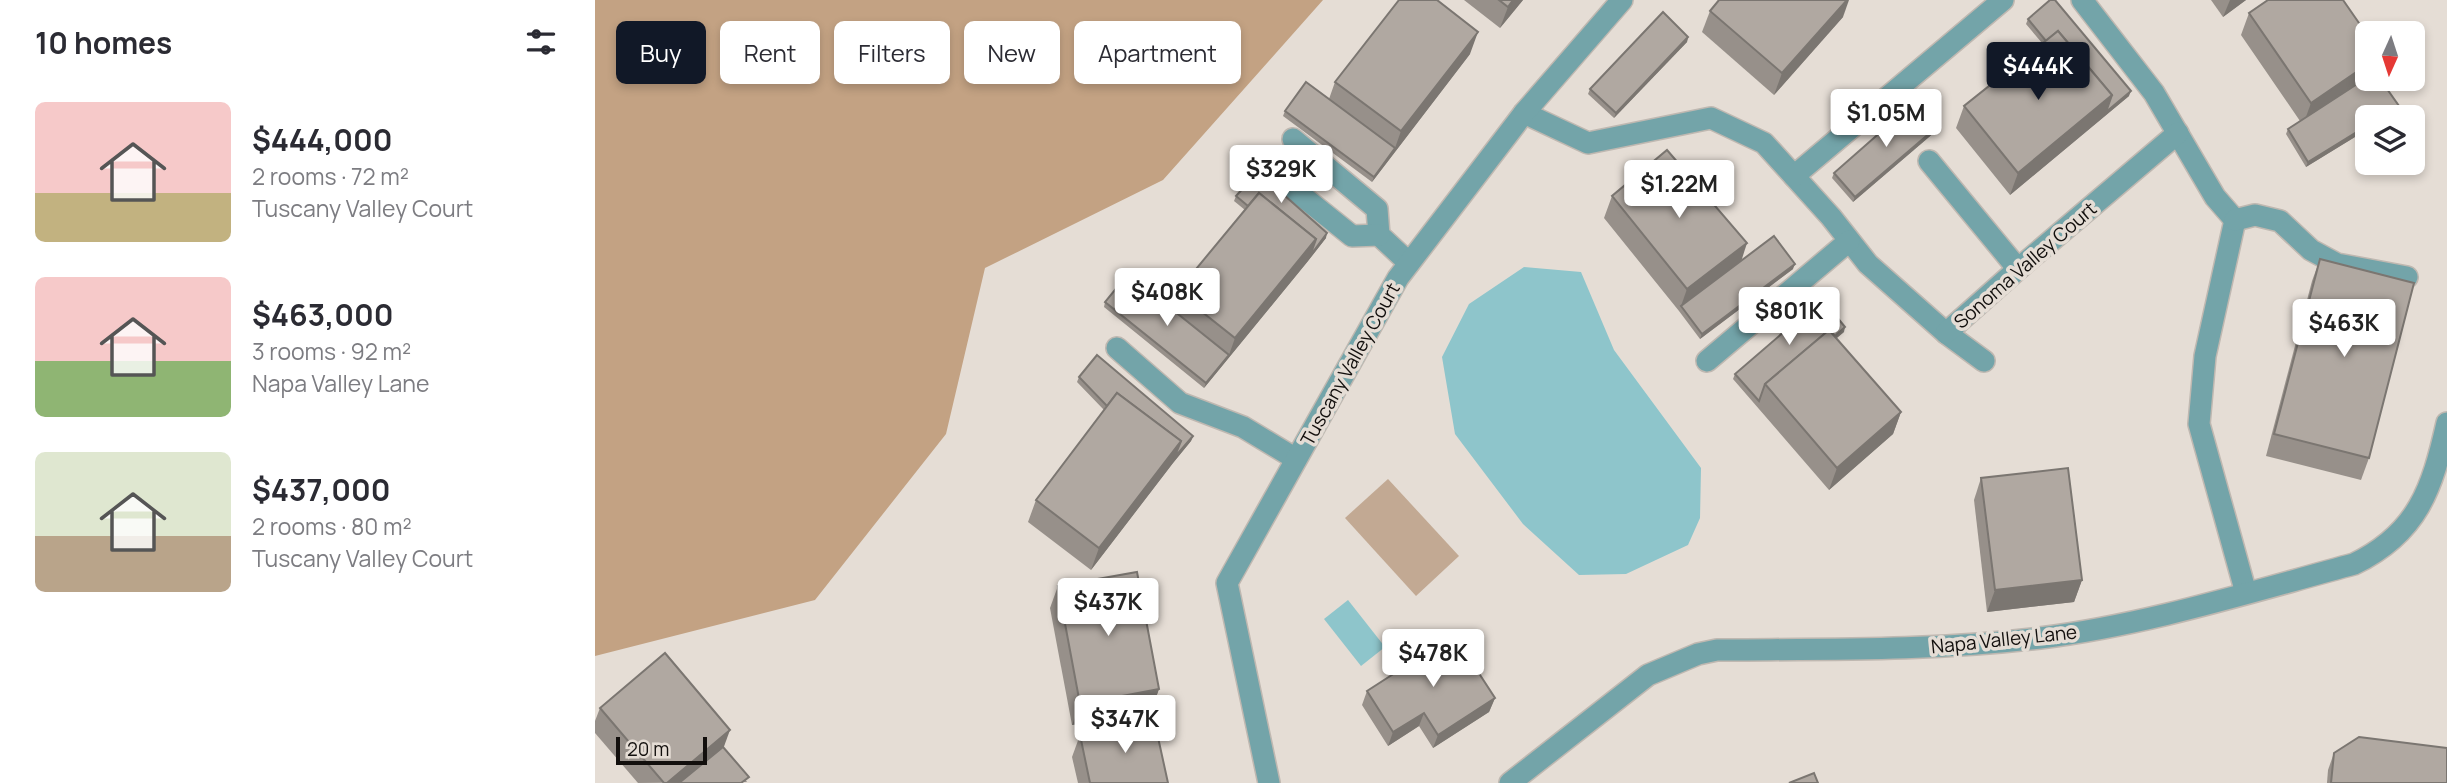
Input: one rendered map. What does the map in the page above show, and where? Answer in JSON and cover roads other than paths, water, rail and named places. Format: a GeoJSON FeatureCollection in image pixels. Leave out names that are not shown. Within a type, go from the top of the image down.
{"type":"FeatureCollection","features":[{"type":"Feature","properties":{"kind":"street","name":"Tuscany Valley Court"},"geometry":{"type":"LineString","coordinates":[[1269,783],[1227,583],[1398,278],[1524,113],[1622,0]]}},
{"type":"Feature","properties":{"kind":"street"},"geometry":{"type":"LineString","coordinates":[[1794,176],[2003,0]]}},
{"type":"Feature","properties":{"kind":"street"},"geometry":{"type":"LineString","coordinates":[[2082,0],[2154,93],[2215,197],[2235,219]]}},
{"type":"Feature","properties":{"kind":"street","name":"Sonoma Valley Court"},"geometry":{"type":"LineString","coordinates":[[1524,113],[1587,143],[1711,118],[1764,143],[1831,216],[1868,264],[1946,333],[2178,133]]}},
{"type":"Feature","properties":{"kind":"street"},"geometry":{"type":"LineString","coordinates":[[1293,139],[1377,209],[1378,235]]}},
{"type":"Feature","properties":{"kind":"street"},"geometry":{"type":"LineString","coordinates":[[1929,160],[2018,269]]}},
{"type":"Feature","properties":{"kind":"street"},"geometry":{"type":"LineString","coordinates":[[1276,175],[1352,236],[1378,235],[1409,263]]}},
{"type":"Feature","properties":{"kind":"street"},"geometry":{"type":"LineString","coordinates":[[2235,219],[2255,215],[2280,221],[2311,250],[2337,264],[2407,277]]}},
{"type":"Feature","properties":{"kind":"street"},"geometry":{"type":"LineString","coordinates":[[2235,219],[2205,356],[2199,424],[2246,593]]}},
{"type":"Feature","properties":{"kind":"street"},"geometry":{"type":"LineString","coordinates":[[1707,361],[1849,241]]}},
{"type":"Feature","properties":{"kind":"street"},"geometry":{"type":"LineString","coordinates":[[1946,333],[1984,361]]}},
{"type":"Feature","properties":{"kind":"street"},"geometry":{"type":"LineString","coordinates":[[1117,348],[1180,403],[1243,427],[1296,459]]}},
{"type":"Feature","properties":{"kind":"street","name":"Napa Valley Lane"},"geometry":{"type":"LineString","coordinates":[[1510,783],[1648,675],[1698,654],[1717,650],[1935,648],[2041,638],[2140,621],[2354,564],[2376,553],[2407,526],[2421,507],[2439,457],[2447,424]]}},
{"type":"Feature","properties":{"kind":"water"},"geometry":{"type":"Polygon","coordinates":[[[1524,267],[1581,272],[1614,350],[1701,468],[1700,518],[1688,545],[1626,574],[1579,575],[1523,524],[1455,434],[1442,357],[1469,304],[1524,267]]]}},
{"type":"Feature","properties":{"kind":"water"},"geometry":{"type":"Polygon","coordinates":[[[1348,600],[1385,647],[1361,666],[1324,619],[1348,600]]]}}]}
